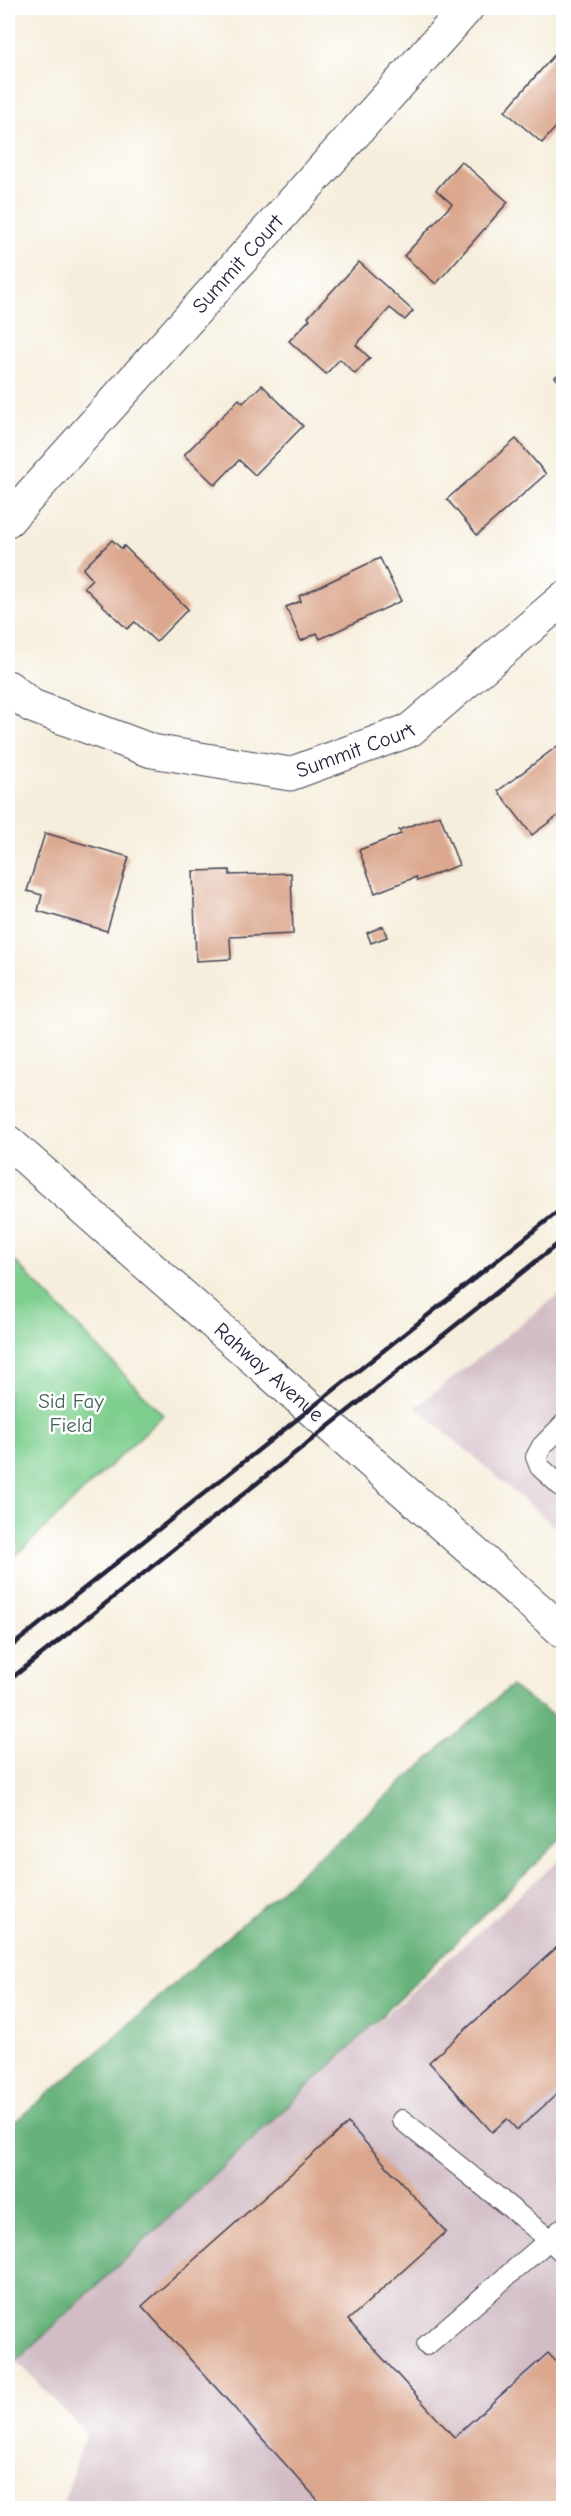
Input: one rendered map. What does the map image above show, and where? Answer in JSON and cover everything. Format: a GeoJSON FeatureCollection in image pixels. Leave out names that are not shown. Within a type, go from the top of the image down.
{"type":"FeatureCollection","features":[{"type":"Feature","properties":{"kind":"street","name":"Summit Court"},"geometry":{"type":"LineString","coordinates":[[8,520],[467,8]]}},
{"type":"Feature","properties":{"kind":"street","name":"Summit Court"},"geometry":{"type":"LineString","coordinates":[[8,687],[32,706],[152,751],[290,774],[410,730],[564,598]]}},
{"type":"Feature","properties":{"kind":"street","name":"Rahway Avenue"},"geometry":{"type":"LineString","coordinates":[[8,1142],[564,1632]]}},
{"type":"Feature","properties":{"kind":"lane"},"geometry":{"type":"LineString","coordinates":[[564,1425],[542,1446],[536,1457],[540,1467],[564,1489]]}},
{"type":"Feature","properties":{"kind":"lane"},"geometry":{"type":"LineString","coordinates":[[402,2121],[557,2233],[564,2254]]}},
{"type":"Feature","properties":{"kind":"lane"},"geometry":{"type":"LineString","coordinates":[[427,2345],[557,2233]]}},
{"type":"Feature","properties":{"kind":"shaded area"},"geometry":{"type":"Polygon","coordinates":[[[563,1291],[563,1534],[416,1407],[563,1291]]]}},
{"type":"Feature","properties":{"kind":"shaded area"},"geometry":{"type":"Polygon","coordinates":[[[563,1856],[563,2508],[62,2508],[86,2433],[17,2361],[349,2048],[563,1856]]]}},
{"type":"Feature","properties":{"kind":"green space","name":"Sid Fay Field"},"geometry":{"type":"Polygon","coordinates":[[[8,1254],[163,1415],[8,1563],[8,1254]]]}},
{"type":"Feature","properties":{"kind":"green space"},"geometry":{"type":"Polygon","coordinates":[[[511,1686],[563,1723],[563,1837],[349,2048],[8,2369],[8,2127],[77,2070],[511,1686]]]}},
{"type":"Feature","properties":{"kind":"building"},"geometry":{"type":"Polygon","coordinates":[[[564,44],[564,118],[542,143],[505,111],[564,44]]]}},
{"type":"Feature","properties":{"kind":"building"},"geometry":{"type":"Polygon","coordinates":[[[461,161],[508,202],[436,284],[404,256],[452,204],[436,190],[461,161]]]}},
{"type":"Feature","properties":{"kind":"building"},"geometry":{"type":"Polygon","coordinates":[[[359,262],[413,311],[405,320],[390,308],[356,345],[370,358],[355,374],[340,359],[326,374],[289,341],[359,262]]]}},
{"type":"Feature","properties":{"kind":"building"},"geometry":{"type":"Polygon","coordinates":[[[564,369],[564,387],[555,377],[564,369]]]}},
{"type":"Feature","properties":{"kind":"building"},"geometry":{"type":"Polygon","coordinates":[[[262,385],[303,426],[255,475],[239,460],[215,485],[184,455],[239,399],[243,403],[262,385]]]}},
{"type":"Feature","properties":{"kind":"building"},"geometry":{"type":"Polygon","coordinates":[[[516,439],[546,474],[477,535],[447,499],[516,439]]]}},
{"type":"Feature","properties":{"kind":"building"},"geometry":{"type":"Polygon","coordinates":[[[112,540],[122,549],[124,546],[188,609],[156,642],[135,622],[127,629],[84,587],[92,579],[83,569],[112,540]]]}},
{"type":"Feature","properties":{"kind":"building"},"geometry":{"type":"Polygon","coordinates":[[[380,558],[401,601],[320,639],[317,633],[301,641],[286,607],[301,601],[299,596],[380,558]]]}},
{"type":"Feature","properties":{"kind":"building"},"geometry":{"type":"Polygon","coordinates":[[[564,741],[564,811],[532,835],[498,791],[564,741]]]}},
{"type":"Feature","properties":{"kind":"building"},"geometry":{"type":"Polygon","coordinates":[[[440,815],[459,865],[417,881],[416,877],[375,893],[359,850],[401,834],[399,830],[440,815]]]}},
{"type":"Feature","properties":{"kind":"building"},"geometry":{"type":"Polygon","coordinates":[[[45,833],[129,857],[107,931],[38,911],[42,895],[27,891],[45,833]]]}},
{"type":"Feature","properties":{"kind":"building"},"geometry":{"type":"Polygon","coordinates":[[[230,870],[230,875],[291,873],[293,934],[230,937],[231,959],[196,961],[193,871],[230,870]]]}},
{"type":"Feature","properties":{"kind":"building"},"geometry":{"type":"Polygon","coordinates":[[[383,926],[387,937],[371,943],[367,933],[383,926]]]}},
{"type":"Feature","properties":{"kind":"building"},"geometry":{"type":"Polygon","coordinates":[[[564,1941],[564,2088],[517,2130],[507,2119],[492,2132],[429,2062],[564,1941]]]}},
{"type":"Feature","properties":{"kind":"building"},"geometry":{"type":"Polygon","coordinates":[[[348,2123],[446,2232],[348,2320],[454,2437],[548,2353],[564,2370],[564,2508],[325,2508],[142,2306],[348,2123]]]}},
{"type":"Feature","properties":{"kind":"railway"},"geometry":{"type":"LineString","coordinates":[[8,1649],[564,1207]]}},
{"type":"Feature","properties":{"kind":"railway"},"geometry":{"type":"LineString","coordinates":[[8,1681],[564,1239]]}}]}
